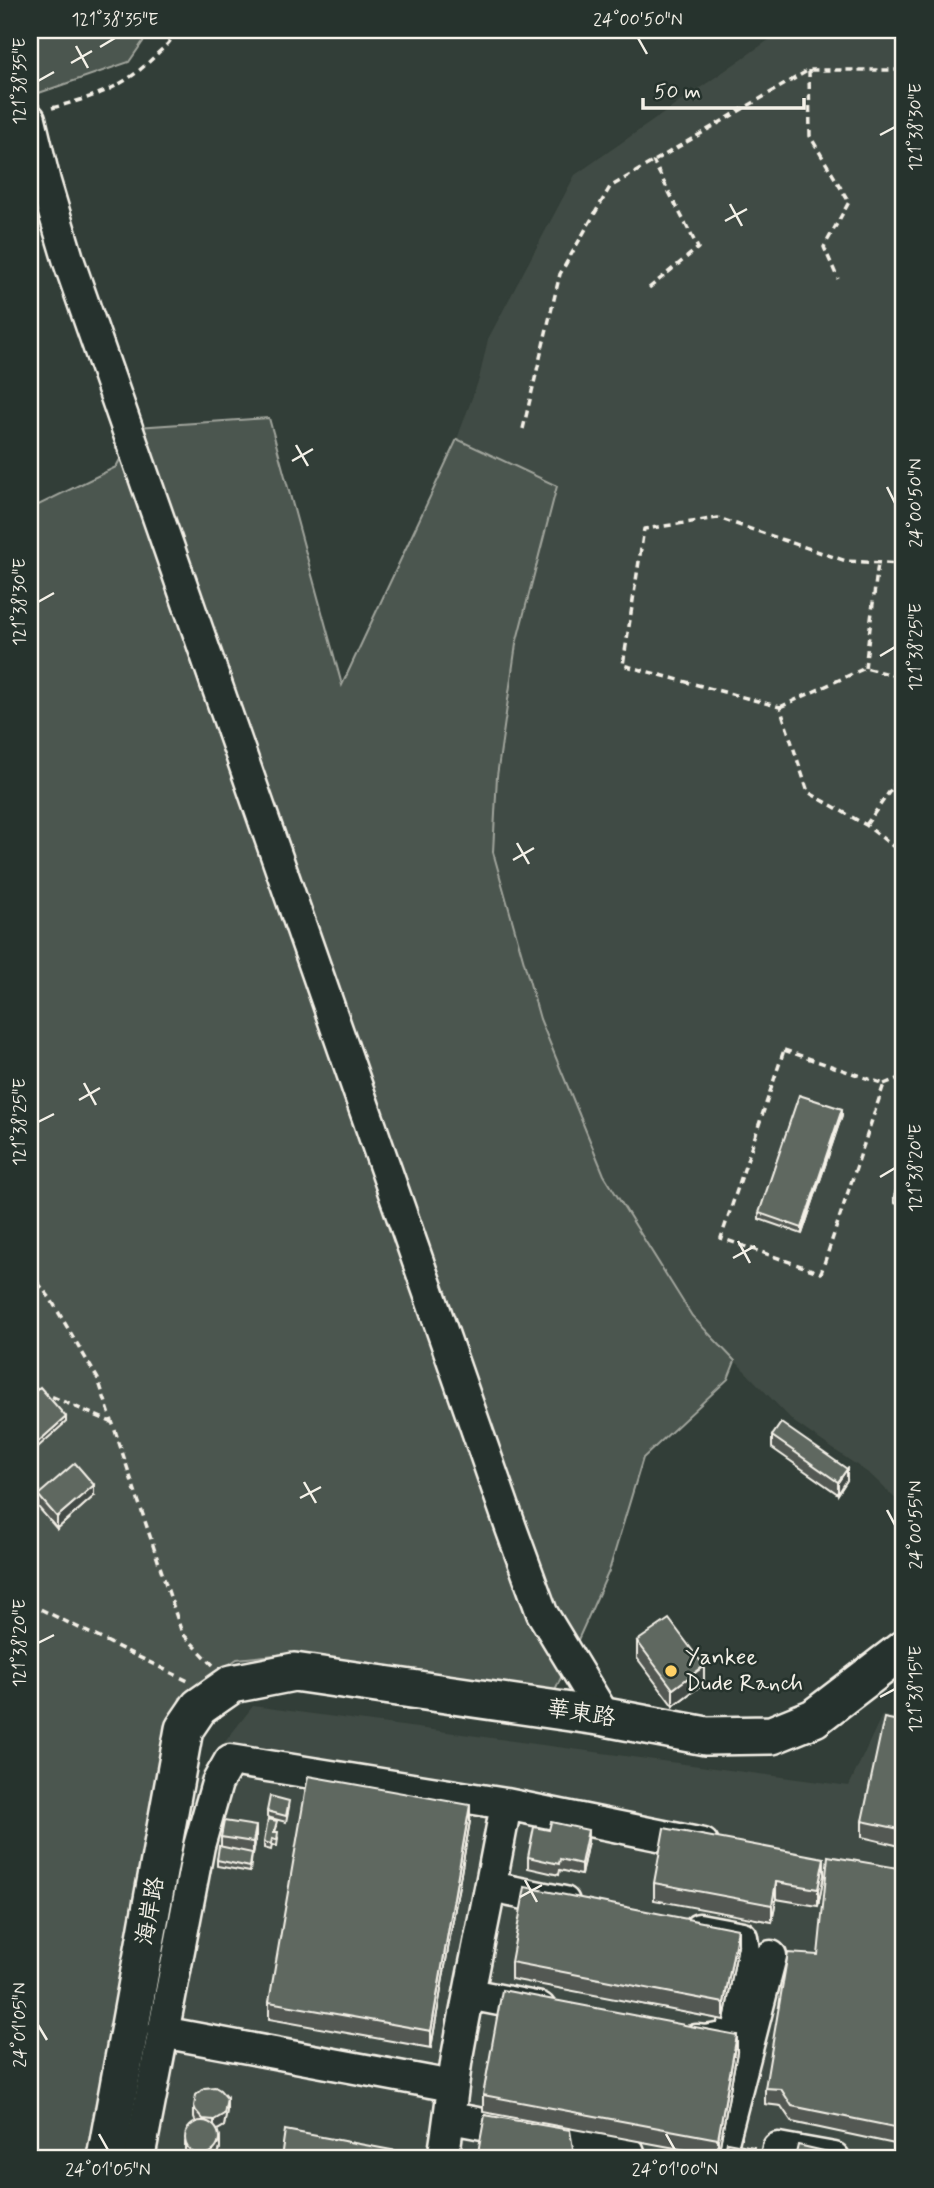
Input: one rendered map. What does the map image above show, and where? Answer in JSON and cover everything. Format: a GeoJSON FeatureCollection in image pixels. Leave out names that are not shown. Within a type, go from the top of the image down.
{"type":"FeatureCollection","features":[{"type":"Feature","properties":{"kind":"main road","name":"華東路"},"geometry":{"type":"LineString","coordinates":[[232,1684],[294,1672],[605,1717],[705,1737],[772,1735],[814,1718],[904,1649]]}},
{"type":"Feature","properties":{"kind":"main road","name":"海岸路"},"geometry":{"type":"LineString","coordinates":[[106,2158],[184,1729],[200,1706],[232,1684]]}},
{"type":"Feature","properties":{"kind":"street"},"geometry":{"type":"LineString","coordinates":[[36,115],[44,182],[69,262],[511,1528],[542,1613],[605,1717]]}},
{"type":"Feature","properties":{"kind":"street"},"geometry":{"type":"LineString","coordinates":[[139,2158],[199,1846],[217,1783],[230,1759],[506,1804],[730,1849]]}},
{"type":"Feature","properties":{"kind":"street"},"geometry":{"type":"LineString","coordinates":[[443,2158],[469,1994],[506,1804]]}},
{"type":"Feature","properties":{"kind":"street"},"geometry":{"type":"LineString","coordinates":[[491,1887],[597,1908]]}},
{"type":"Feature","properties":{"kind":"street"},"geometry":{"type":"LineString","coordinates":[[666,2034],[705,2042],[730,2037],[746,1965],[743,1937],[676,1924]]}},
{"type":"Feature","properties":{"kind":"street"},"geometry":{"type":"LineString","coordinates":[[719,2158],[771,1955]]}},
{"type":"Feature","properties":{"kind":"street"},"geometry":{"type":"LineString","coordinates":[[469,1994],[561,2012]]}},
{"type":"Feature","properties":{"kind":"street"},"geometry":{"type":"LineString","coordinates":[[162,2032],[453,2086]]}},
{"type":"Feature","properties":{"kind":"street"},"geometry":{"type":"LineString","coordinates":[[450,2118],[591,2152],[629,2152]]}},
{"type":"Feature","properties":{"kind":"street"},"geometry":{"type":"LineString","coordinates":[[776,2158],[778,2148],[834,2158]]}},
{"type":"Feature","properties":{"kind":"path"},"geometry":{"type":"LineString","coordinates":[[36,115],[100,94],[139,73],[173,38],[174,30]]}},
{"type":"Feature","properties":{"kind":"path"},"geometry":{"type":"LineString","coordinates":[[809,70],[810,136],[849,202],[824,247],[838,279]]}},
{"type":"Feature","properties":{"kind":"path"},"geometry":{"type":"LineString","coordinates":[[523,429],[560,274],[610,187],[809,70],[904,70]]}},
{"type":"Feature","properties":{"kind":"path"},"geometry":{"type":"LineString","coordinates":[[649,288],[698,248],[653,161]]}},
{"type":"Feature","properties":{"kind":"path"},"geometry":{"type":"LineString","coordinates":[[904,564],[846,561],[718,518],[644,529],[623,665],[780,707],[865,668],[904,678]]}},
{"type":"Feature","properties":{"kind":"path"},"geometry":{"type":"LineString","coordinates":[[865,668],[878,562]]}},
{"type":"Feature","properties":{"kind":"path"},"geometry":{"type":"LineString","coordinates":[[780,707],[808,792],[866,825],[904,855]]}},
{"type":"Feature","properties":{"kind":"path"},"geometry":{"type":"LineString","coordinates":[[866,825],[904,771]]}},
{"type":"Feature","properties":{"kind":"path"},"geometry":{"type":"LineString","coordinates":[[884,1084],[821,1273],[721,1238],[784,1050],[884,1084],[904,1076]]}},
{"type":"Feature","properties":{"kind":"path"},"geometry":{"type":"LineString","coordinates":[[30,1273],[50,1298],[98,1379],[182,1633],[232,1684]]}},
{"type":"Feature","properties":{"kind":"path"},"geometry":{"type":"LineString","coordinates":[[30,1387],[113,1423]]}},
{"type":"Feature","properties":{"kind":"path"},"geometry":{"type":"LineString","coordinates":[[30,1604],[188,1681],[232,1684]]}},
{"type":"Feature","properties":{"kind":"shaded area"},"geometry":{"type":"Polygon","coordinates":[[[30,30],[151,30],[129,62],[30,96],[30,30]]]}},
{"type":"Feature","properties":{"kind":"shaded area"},"geometry":{"type":"Polygon","coordinates":[[[783,30],[904,30],[904,1507],[871,1475],[794,1422],[692,1316],[604,1175],[540,1019],[493,852],[497,776],[516,644],[557,487],[457,439],[479,379],[488,339],[575,175],[783,30]]]}},
{"type":"Feature","properties":{"kind":"shaded area"},"geometry":{"type":"Polygon","coordinates":[[[269,418],[342,685],[457,439],[557,486],[516,644],[497,776],[493,852],[540,1019],[604,1175],[692,1316],[735,1361],[728,1379],[643,1458],[609,1571],[555,1691],[285,1654],[237,1659],[180,1698],[94,2158],[30,2158],[30,509],[116,467],[137,427],[269,418]]]}},
{"type":"Feature","properties":{"kind":"shaded area"},"geometry":{"type":"Polygon","coordinates":[[[253,1706],[849,1786],[882,1715],[904,1720],[904,2158],[126,2158],[192,1784],[253,1706]]]}},
{"type":"Feature","properties":{"kind":"building"},"geometry":{"type":"Polygon","coordinates":[[[799,1095],[842,1109],[802,1228],[759,1213],[799,1095]]]}},
{"type":"Feature","properties":{"kind":"building"},"geometry":{"type":"Polygon","coordinates":[[[904,1163],[904,1200],[894,1197],[904,1163]]]}},
{"type":"Feature","properties":{"kind":"building"},"geometry":{"type":"Polygon","coordinates":[[[40,1387],[66,1417],[30,1449],[30,1396],[40,1387]]]}},
{"type":"Feature","properties":{"kind":"building"},"geometry":{"type":"Polygon","coordinates":[[[781,1423],[847,1469],[838,1482],[772,1436],[781,1423]]]}},
{"type":"Feature","properties":{"kind":"building"},"geometry":{"type":"Polygon","coordinates":[[[75,1463],[94,1485],[57,1517],[38,1495],[75,1463]]]}},
{"type":"Feature","properties":{"kind":"building"},"geometry":{"type":"Polygon","coordinates":[[[669,1619],[704,1666],[673,1689],[637,1641],[669,1619]]]}},
{"type":"Feature","properties":{"kind":"building"},"geometry":{"type":"Polygon","coordinates":[[[884,1718],[904,1722],[904,1830],[862,1821],[884,1718]]]}},
{"type":"Feature","properties":{"kind":"building"},"geometry":{"type":"Polygon","coordinates":[[[308,1776],[470,1805],[431,2031],[269,2002],[308,1776]]]}},
{"type":"Feature","properties":{"kind":"building"},"geometry":{"type":"Polygon","coordinates":[[[270,1796],[289,1801],[286,1816],[267,1811],[270,1796]]]}},
{"type":"Feature","properties":{"kind":"building"},"geometry":{"type":"Polygon","coordinates":[[[268,1819],[277,1821],[274,1832],[278,1832],[277,1840],[272,1839],[271,1844],[264,1842],[268,1819]]]}},
{"type":"Feature","properties":{"kind":"building"},"geometry":{"type":"Polygon","coordinates":[[[224,1821],[256,1826],[253,1842],[221,1837],[224,1821]]]}},
{"type":"Feature","properties":{"kind":"building"},"geometry":{"type":"Polygon","coordinates":[[[551,1822],[588,1830],[581,1864],[560,1859],[559,1864],[528,1857],[534,1827],[549,1830],[551,1822]]]}},
{"type":"Feature","properties":{"kind":"building"},"geometry":{"type":"Polygon","coordinates":[[[664,1828],[824,1858],[818,1889],[776,1882],[772,1905],[654,1883],[664,1828]]]}},
{"type":"Feature","properties":{"kind":"building"},"geometry":{"type":"Polygon","coordinates":[[[219,1846],[252,1853],[250,1867],[217,1860],[219,1846]]]}},
{"type":"Feature","properties":{"kind":"building"},"geometry":{"type":"Polygon","coordinates":[[[828,1856],[904,1869],[904,2129],[792,2106],[781,2089],[765,2088],[788,1953],[818,1955],[828,1856]]]}},
{"type":"Feature","properties":{"kind":"building"},"geometry":{"type":"Polygon","coordinates":[[[525,1887],[738,1929],[724,2003],[511,1962],[525,1887]]]}},
{"type":"Feature","properties":{"kind":"building"},"geometry":{"type":"Polygon","coordinates":[[[502,1990],[737,2035],[718,2139],[483,2095],[502,1990]]]}},
{"type":"Feature","properties":{"kind":"building"},"geometry":{"type":"Polygon","coordinates":[[[215,2087],[227,2098],[224,2114],[214,2120],[203,2119],[194,2106],[196,2095],[204,2088],[215,2087]]]}},
{"type":"Feature","properties":{"kind":"building"},"geometry":{"type":"Polygon","coordinates":[[[485,2115],[570,2130],[573,2148],[571,2158],[477,2158],[485,2115]]]}},
{"type":"Feature","properties":{"kind":"building"},"geometry":{"type":"Polygon","coordinates":[[[202,2121],[214,2126],[219,2138],[214,2150],[202,2155],[190,2150],[185,2138],[190,2126],[202,2121]]]}},
{"type":"Feature","properties":{"kind":"building"},"geometry":{"type":"Polygon","coordinates":[[[285,2130],[413,2154],[412,2158],[281,2158],[285,2130]]]}},
{"type":"Feature","properties":{"kind":"building"},"geometry":{"type":"Polygon","coordinates":[[[727,2142],[754,2147],[752,2158],[724,2158],[727,2142]]]}},
{"type":"Feature","properties":{"kind":"building"},"geometry":{"type":"Polygon","coordinates":[[[798,2145],[854,2158],[795,2158],[798,2145]]]}},
{"type":"Feature","properties":{"kind":"place","name":"Yankee Dude Ranch"},"geometry":{"type":"Point","coordinates":[671,1671]}}]}
